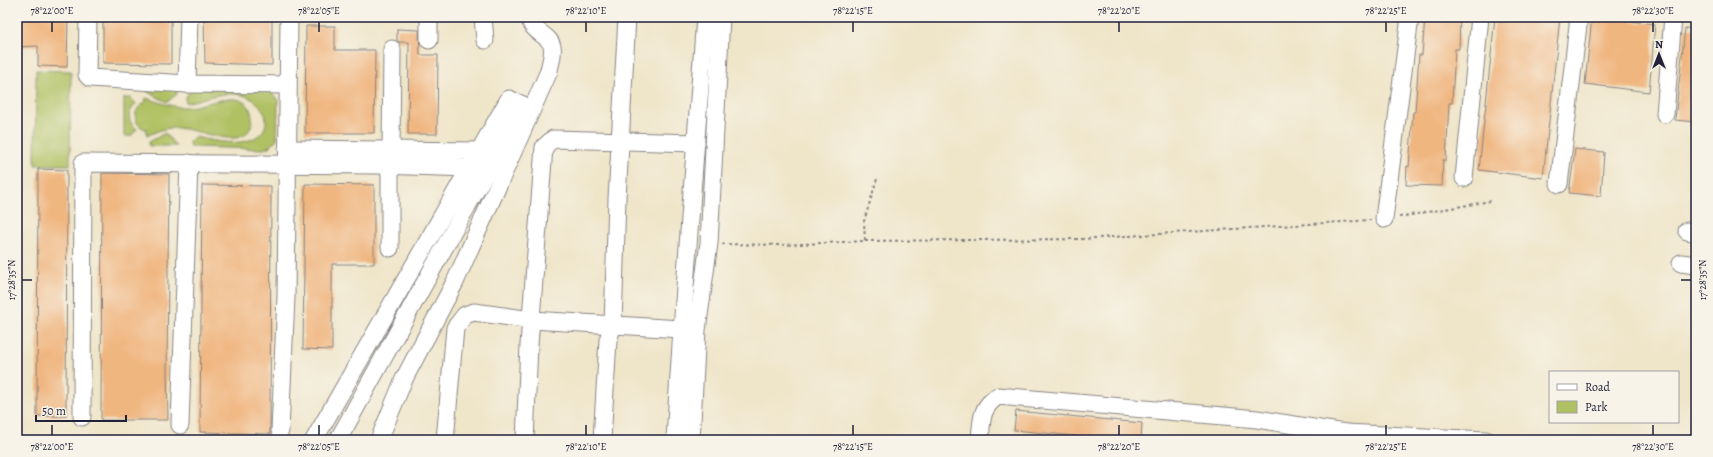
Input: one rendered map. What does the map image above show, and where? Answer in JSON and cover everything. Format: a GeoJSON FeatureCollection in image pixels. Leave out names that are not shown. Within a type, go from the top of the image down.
{"type":"FeatureCollection","features":[{"type":"Feature","properties":{"kind":"street"},"geometry":{"type":"LineString","coordinates":[[88,17],[87,75],[90,78],[187,84],[288,85]]}},
{"type":"Feature","properties":{"kind":"street"},"geometry":{"type":"LineString","coordinates":[[187,84],[189,17]]}},
{"type":"Feature","properties":{"kind":"street"},"geometry":{"type":"LineString","coordinates":[[280,431],[286,297],[289,17]]}},
{"type":"Feature","properties":{"kind":"street"},"geometry":{"type":"LineString","coordinates":[[429,17],[429,40]]}},
{"type":"Feature","properties":{"kind":"street"},"geometry":{"type":"LineString","coordinates":[[484,17],[484,40]]}},
{"type":"Feature","properties":{"kind":"street"},"geometry":{"type":"LineString","coordinates":[[379,440],[404,379],[454,282],[549,71],[552,45],[544,36],[537,33],[530,20],[530,17]]}},
{"type":"Feature","properties":{"kind":"street"},"geometry":{"type":"LineString","coordinates":[[602,440],[608,340],[613,325],[620,141],[627,17]]}},
{"type":"Feature","properties":{"kind":"street"},"geometry":{"type":"LineString","coordinates":[[675,440],[681,329],[694,177],[705,17]]}},
{"type":"Feature","properties":{"kind":"street"},"geometry":{"type":"LineString","coordinates":[[691,440],[697,330],[709,243],[721,17]]}},
{"type":"Feature","properties":{"kind":"street"},"geometry":{"type":"LineString","coordinates":[[1384,220],[1410,17]]}},
{"type":"Feature","properties":{"kind":"street"},"geometry":{"type":"LineString","coordinates":[[1464,178],[1480,17]]}},
{"type":"Feature","properties":{"kind":"street"},"geometry":{"type":"LineString","coordinates":[[1559,184],[1579,17]]}},
{"type":"Feature","properties":{"kind":"street"},"geometry":{"type":"LineString","coordinates":[[1664,114],[1673,17]]}},
{"type":"Feature","properties":{"kind":"street"},"geometry":{"type":"LineString","coordinates":[[390,248],[392,49]]}},
{"type":"Feature","properties":{"kind":"street"},"geometry":{"type":"LineString","coordinates":[[314,440],[480,151],[508,99],[523,105],[338,440]]}},
{"type":"Feature","properties":{"kind":"street"},"geometry":{"type":"LineString","coordinates":[[525,440],[529,345],[544,147],[553,139],[696,143]]}},
{"type":"Feature","properties":{"kind":"street"},"geometry":{"type":"LineString","coordinates":[[82,417],[83,163],[189,163],[287,157],[391,158],[480,151]]}},
{"type":"Feature","properties":{"kind":"street"},"geometry":{"type":"LineString","coordinates":[[391,158],[470,168]]}},
{"type":"Feature","properties":{"kind":"street"},"geometry":{"type":"LineString","coordinates":[[180,426],[189,163]]}},
{"type":"Feature","properties":{"kind":"street"},"geometry":{"type":"LineString","coordinates":[[694,177],[712,178]]}},
{"type":"Feature","properties":{"kind":"street"},"geometry":{"type":"LineString","coordinates":[[445,440],[456,328],[465,315],[474,312],[532,320],[681,329]]}},
{"type":"Feature","properties":{"kind":"street"},"geometry":{"type":"LineString","coordinates":[[980,440],[983,411],[988,402],[998,396],[1257,419],[1345,437],[1486,440]]}},
{"type":"Feature","properties":{"kind":"path"},"geometry":{"type":"LineString","coordinates":[[865,242],[864,221],[877,179]]}},
{"type":"Feature","properties":{"kind":"path"},"geometry":{"type":"LineString","coordinates":[[709,243],[781,245],[865,242],[1082,239],[1384,220],[1491,201]]}},
{"type":"Feature","properties":{"kind":"green space"},"geometry":{"type":"Polygon","coordinates":[[[36,70],[71,71],[70,165],[35,165],[36,70]]]}},
{"type":"Feature","properties":{"kind":"green space"},"geometry":{"type":"Polygon","coordinates":[[[147,87],[177,87],[177,94],[167,102],[148,92],[147,87]]]}},
{"type":"Feature","properties":{"kind":"green space"},"geometry":{"type":"Polygon","coordinates":[[[193,87],[270,91],[278,100],[277,139],[270,146],[264,149],[190,147],[189,142],[194,137],[213,141],[246,141],[257,136],[264,130],[266,122],[265,114],[261,107],[254,100],[245,96],[222,94],[186,103],[185,98],[193,87]]]}},
{"type":"Feature","properties":{"kind":"green space"},"geometry":{"type":"Polygon","coordinates":[[[124,98],[131,98],[136,104],[131,110],[129,116],[131,123],[137,129],[131,136],[124,136],[124,98]]]}},
{"type":"Feature","properties":{"kind":"green space"},"geometry":{"type":"Polygon","coordinates":[[[146,98],[177,107],[188,107],[228,99],[237,99],[245,102],[250,109],[252,121],[249,130],[245,135],[236,138],[218,137],[181,128],[163,129],[147,136],[146,129],[138,124],[135,116],[141,105],[145,103],[146,98]]]}},
{"type":"Feature","properties":{"kind":"green space"},"geometry":{"type":"Polygon","coordinates":[[[165,133],[176,146],[149,146],[149,142],[165,133]]]}},
{"type":"Feature","properties":{"kind":"building"},"geometry":{"type":"Polygon","coordinates":[[[17,17],[68,17],[67,67],[38,66],[38,46],[17,47],[17,17]]]}},
{"type":"Feature","properties":{"kind":"building"},"geometry":{"type":"Polygon","coordinates":[[[103,17],[171,17],[171,64],[103,63],[103,17]]]}},
{"type":"Feature","properties":{"kind":"building"},"geometry":{"type":"Polygon","coordinates":[[[204,17],[272,18],[272,65],[205,63],[204,17]]]}},
{"type":"Feature","properties":{"kind":"building"},"geometry":{"type":"Polygon","coordinates":[[[1425,17],[1460,17],[1459,49],[1455,49],[1452,103],[1449,103],[1446,160],[1443,160],[1442,186],[1406,185],[1407,166],[1409,167],[1413,112],[1415,112],[1419,55],[1422,55],[1425,17]]]}},
{"type":"Feature","properties":{"kind":"building"},"geometry":{"type":"Polygon","coordinates":[[[1495,17],[1560,17],[1543,178],[1479,170],[1495,17]]]}},
{"type":"Feature","properties":{"kind":"building"},"geometry":{"type":"Polygon","coordinates":[[[1592,17],[1619,18],[1619,20],[1655,24],[1649,92],[1585,84],[1592,17]]]}},
{"type":"Feature","properties":{"kind":"building"},"geometry":{"type":"Polygon","coordinates":[[[306,26],[335,26],[335,50],[375,50],[374,133],[305,133],[306,26]]]}},
{"type":"Feature","properties":{"kind":"building"},"geometry":{"type":"Polygon","coordinates":[[[1685,28],[1696,29],[1696,122],[1675,120],[1685,28]]]}},
{"type":"Feature","properties":{"kind":"building"},"geometry":{"type":"Polygon","coordinates":[[[397,29],[419,30],[420,55],[438,55],[437,134],[408,134],[409,42],[399,42],[397,40],[397,29]]]}},
{"type":"Feature","properties":{"kind":"building"},"geometry":{"type":"Polygon","coordinates":[[[1575,149],[1604,152],[1601,196],[1569,193],[1575,149]]]}},
{"type":"Feature","properties":{"kind":"building"},"geometry":{"type":"Polygon","coordinates":[[[38,169],[67,170],[66,416],[37,416],[38,169]]]}},
{"type":"Feature","properties":{"kind":"building"},"geometry":{"type":"Polygon","coordinates":[[[102,173],[169,174],[168,420],[101,420],[102,173]]]}},
{"type":"Feature","properties":{"kind":"building"},"geometry":{"type":"Polygon","coordinates":[[[305,184],[374,185],[374,264],[332,264],[332,350],[303,349],[305,184]]]}},
{"type":"Feature","properties":{"kind":"building"},"geometry":{"type":"Polygon","coordinates":[[[202,185],[271,186],[270,434],[200,432],[202,185]]]}},
{"type":"Feature","properties":{"kind":"building"},"geometry":{"type":"Polygon","coordinates":[[[1016,411],[1142,423],[1141,440],[1116,440],[1014,430],[1016,411]]]}}]}
